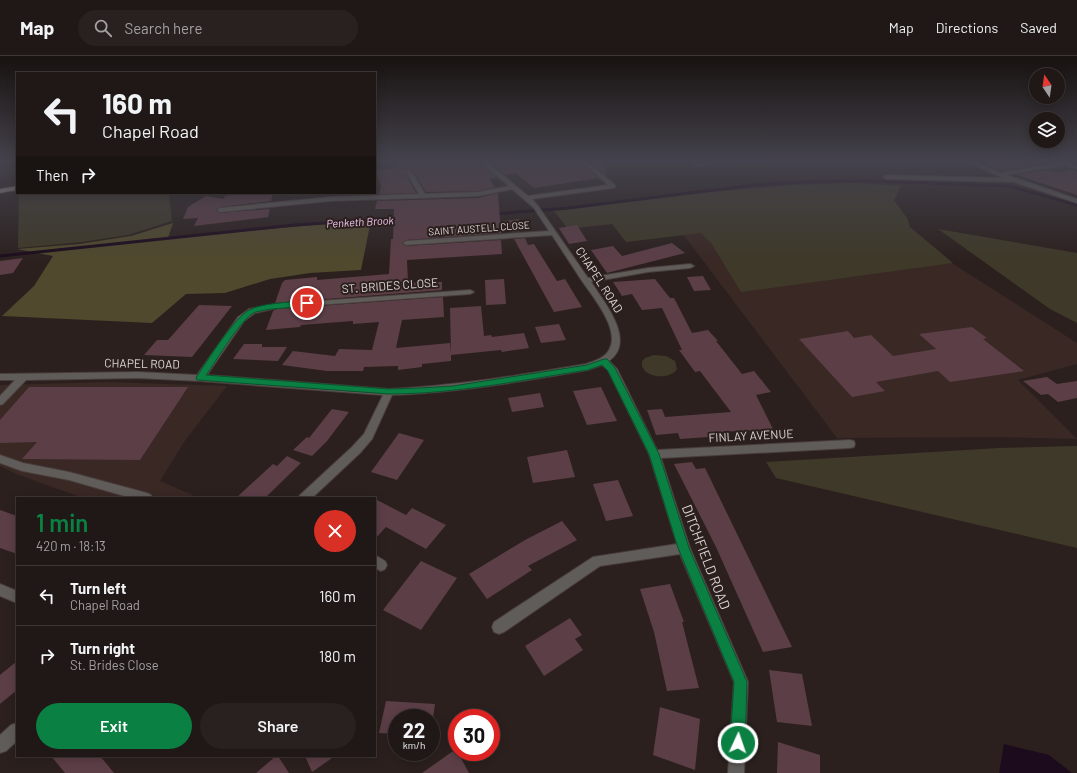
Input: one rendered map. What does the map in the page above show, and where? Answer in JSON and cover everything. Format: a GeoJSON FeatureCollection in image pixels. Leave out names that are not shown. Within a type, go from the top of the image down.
{"type":"FeatureCollection","features":[{"type":"Feature","properties":{"kind":"street"},"geometry":{"type":"LineString","coordinates":[[220,210],[321,196],[438,195]]}},
{"type":"Feature","properties":{"kind":"street","name":"CHAPEL ROAD"},"geometry":{"type":"LineString","coordinates":[[0,377],[138,375],[389,392],[453,389],[588,367],[604,361],[612,353],[615,347],[617,337],[615,327],[606,310],[554,233],[538,210],[525,195]]}},
{"type":"Feature","properties":{"kind":"street"},"geometry":{"type":"LineString","coordinates":[[528,198],[546,195]]}},
{"type":"Feature","properties":{"kind":"street"},"geometry":{"type":"LineString","coordinates":[[1061,195],[1077,201]]}},
{"type":"Feature","properties":{"kind":"street","name":"SAINT AUSTELL CLOSE"},"geometry":{"type":"LineString","coordinates":[[406,243],[554,233]]}},
{"type":"Feature","properties":{"kind":"street"},"geometry":{"type":"LineString","coordinates":[[586,281],[648,270],[690,266]]}},
{"type":"Feature","properties":{"kind":"street","name":"ST. BRIDES CLOSE"},"geometry":{"type":"LineString","coordinates":[[200,378],[241,320],[252,311],[277,306],[470,292]]}},
{"type":"Feature","properties":{"kind":"street","name":"DITCHFIELD ROAD"},"geometry":{"type":"LineString","coordinates":[[604,361],[612,370],[654,454],[684,548],[741,682],[736,773]]}},
{"type":"Feature","properties":{"kind":"street"},"geometry":{"type":"LineString","coordinates":[[0,402],[24,376]]}},
{"type":"Feature","properties":{"kind":"street"},"geometry":{"type":"LineString","coordinates":[[305,497],[356,450],[368,436],[389,392]]}},
{"type":"Feature","properties":{"kind":"street","name":"FINLAY AVENUE"},"geometry":{"type":"LineString","coordinates":[[654,454],[850,444]]}},
{"type":"Feature","properties":{"kind":"street"},"geometry":{"type":"LineString","coordinates":[[0,459],[22,467],[69,476],[143,497]]}},
{"type":"Feature","properties":{"kind":"street"},"geometry":{"type":"LineString","coordinates":[[499,627],[597,561],[684,548]]}},
{"type":"Feature","properties":{"kind":"street"},"geometry":{"type":"LineString","coordinates":[[0,590],[16,597]]}},
{"type":"Feature","properties":{"kind":"street"},"geometry":{"type":"LineString","coordinates":[[0,745],[16,732]]}},
{"type":"Feature","properties":{"kind":"shaded area"},"geometry":{"type":"Polygon","coordinates":[[[19,195],[169,195],[172,221],[128,235],[82,242],[18,248],[19,195]]]}},
{"type":"Feature","properties":{"kind":"shaded area"},"geometry":{"type":"Polygon","coordinates":[[[682,195],[896,195],[894,200],[907,218],[910,227],[953,263],[741,292],[711,243],[701,233],[626,242],[612,224],[568,229],[554,211],[682,195]]]}},
{"type":"Feature","properties":{"kind":"shaded area"},"geometry":{"type":"Polygon","coordinates":[[[371,220],[361,270],[310,273],[270,279],[225,293],[186,294],[152,323],[2,316],[34,286],[53,256],[17,249],[79,244],[131,236],[173,223],[168,238],[371,220]]]}},
{"type":"Feature","properties":{"kind":"shaded area"},"geometry":{"type":"Polygon","coordinates":[[[673,221],[886,221],[1077,343],[1077,364],[1018,380],[1077,439],[997,437],[837,438],[673,221]]]}},
{"type":"Feature","properties":{"kind":"shaded area"},"geometry":{"type":"Polygon","coordinates":[[[938,229],[1077,253],[1077,323],[1050,309],[938,229]]]}},
{"type":"Feature","properties":{"kind":"shaded area"},"geometry":{"type":"Polygon","coordinates":[[[654,355],[666,356],[675,361],[677,369],[673,373],[662,376],[656,376],[645,371],[642,367],[642,361],[645,358],[654,355]]]}},
{"type":"Feature","properties":{"kind":"shaded area"},"geometry":{"type":"Polygon","coordinates":[[[109,382],[227,386],[184,442],[160,481],[193,495],[190,497],[80,497],[16,474],[0,466],[0,385],[109,382]]]}},
{"type":"Feature","properties":{"kind":"shaded area"},"geometry":{"type":"Polygon","coordinates":[[[1077,446],[1077,548],[776,478],[766,462],[999,448],[1077,446]]]}},
{"type":"Feature","properties":{"kind":"shaded area"},"geometry":{"type":"Polygon","coordinates":[[[1004,744],[1049,755],[1072,773],[999,773],[1004,744]]]}},
{"type":"Feature","properties":{"kind":"building"},"geometry":{"type":"Polygon","coordinates":[[[272,195],[271,201],[220,207],[216,210],[220,213],[270,209],[268,217],[194,226],[198,218],[183,219],[188,207],[206,196],[224,199],[225,196],[272,195]]]}},
{"type":"Feature","properties":{"kind":"building"},"geometry":{"type":"Polygon","coordinates":[[[488,195],[498,195],[501,233],[406,240],[402,243],[406,246],[501,240],[502,254],[407,260],[408,283],[442,282],[442,290],[275,303],[282,283],[285,280],[317,277],[317,280],[389,274],[391,239],[393,239],[394,209],[375,209],[377,201],[478,198],[488,195]]]}},
{"type":"Feature","properties":{"kind":"building"},"geometry":{"type":"Polygon","coordinates":[[[519,219],[523,231],[510,232],[504,221],[519,219]]]}},
{"type":"Feature","properties":{"kind":"building"},"geometry":{"type":"Polygon","coordinates":[[[577,225],[587,241],[569,244],[559,228],[577,225]]]}},
{"type":"Feature","properties":{"kind":"building"},"geometry":{"type":"Polygon","coordinates":[[[525,238],[528,245],[534,244],[557,281],[565,279],[582,307],[554,312],[514,239],[525,238]]]}},
{"type":"Feature","properties":{"kind":"building"},"geometry":{"type":"Polygon","coordinates":[[[672,243],[685,253],[607,273],[591,250],[613,246],[622,256],[672,243]]]}},
{"type":"Feature","properties":{"kind":"building"},"geometry":{"type":"Polygon","coordinates":[[[23,258],[13,273],[0,275],[0,261],[23,258]]]}},
{"type":"Feature","properties":{"kind":"building"},"geometry":{"type":"Polygon","coordinates":[[[703,276],[711,290],[694,291],[687,277],[703,276]]]}},
{"type":"Feature","properties":{"kind":"building"},"geometry":{"type":"Polygon","coordinates":[[[504,279],[506,304],[486,305],[485,280],[504,279]]]}},
{"type":"Feature","properties":{"kind":"building"},"geometry":{"type":"Polygon","coordinates":[[[655,279],[670,298],[674,298],[692,333],[708,330],[742,374],[754,371],[771,392],[756,395],[773,429],[722,432],[723,436],[680,439],[678,433],[656,435],[647,410],[662,409],[665,417],[731,412],[700,371],[695,372],[679,350],[682,350],[662,308],[642,310],[632,294],[622,296],[613,282],[655,279]]]}},
{"type":"Feature","properties":{"kind":"building"},"geometry":{"type":"Polygon","coordinates":[[[443,297],[444,317],[402,320],[396,348],[450,343],[451,353],[450,308],[481,306],[484,336],[491,335],[492,337],[524,333],[529,348],[502,352],[501,350],[451,355],[451,361],[422,364],[422,367],[398,370],[398,366],[364,367],[363,371],[327,371],[282,365],[293,351],[335,356],[339,349],[372,350],[379,322],[353,324],[353,321],[301,325],[300,327],[266,330],[273,311],[277,309],[443,297]]]}},
{"type":"Feature","properties":{"kind":"building"},"geometry":{"type":"Polygon","coordinates":[[[199,305],[232,306],[192,357],[144,355],[157,340],[168,340],[199,305]]]}},
{"type":"Feature","properties":{"kind":"building"},"geometry":{"type":"Polygon","coordinates":[[[559,324],[566,340],[541,343],[535,327],[559,324]]]}},
{"type":"Feature","properties":{"kind":"building"},"geometry":{"type":"Polygon","coordinates":[[[972,327],[987,338],[983,339],[1024,371],[950,382],[938,371],[876,382],[885,391],[852,397],[799,339],[848,331],[854,338],[871,335],[893,356],[936,349],[919,334],[972,327]]]}},
{"type":"Feature","properties":{"kind":"building"},"geometry":{"type":"Polygon","coordinates":[[[244,344],[262,344],[262,347],[287,347],[278,361],[233,359],[244,344]]]}},
{"type":"Feature","properties":{"kind":"building"},"geometry":{"type":"Polygon","coordinates":[[[1047,377],[1057,384],[1077,381],[1077,398],[1058,402],[1048,394],[1041,395],[1023,381],[1047,377]]]}},
{"type":"Feature","properties":{"kind":"building"},"geometry":{"type":"Polygon","coordinates":[[[29,387],[188,387],[140,460],[22,459],[37,442],[0,443],[0,420],[29,387]]]}},
{"type":"Feature","properties":{"kind":"building"},"geometry":{"type":"Polygon","coordinates":[[[601,387],[617,421],[587,425],[573,391],[601,387]]]}},
{"type":"Feature","properties":{"kind":"building"},"geometry":{"type":"Polygon","coordinates":[[[540,393],[544,407],[512,412],[508,398],[540,393]]]}},
{"type":"Feature","properties":{"kind":"building"},"geometry":{"type":"Polygon","coordinates":[[[332,409],[349,412],[327,441],[312,456],[293,450],[307,437],[309,438],[332,409]]]}},
{"type":"Feature","properties":{"kind":"building"},"geometry":{"type":"Polygon","coordinates":[[[399,433],[424,440],[397,480],[371,472],[399,433]]]}},
{"type":"Feature","properties":{"kind":"building"},"geometry":{"type":"Polygon","coordinates":[[[567,450],[575,477],[533,483],[527,457],[567,450]]]}},
{"type":"Feature","properties":{"kind":"building"},"geometry":{"type":"Polygon","coordinates":[[[287,456],[301,463],[266,497],[237,497],[273,464],[277,466],[287,456]]]}},
{"type":"Feature","properties":{"kind":"building"},"geometry":{"type":"Polygon","coordinates":[[[692,462],[696,469],[705,468],[792,647],[763,652],[716,547],[674,464],[692,462]]]}},
{"type":"Feature","properties":{"kind":"building"},"geometry":{"type":"Polygon","coordinates":[[[618,480],[633,516],[606,521],[593,484],[618,480]]]}},
{"type":"Feature","properties":{"kind":"building"},"geometry":{"type":"Polygon","coordinates":[[[376,500],[406,515],[412,508],[446,525],[426,549],[386,527],[376,538],[376,500]]]}},
{"type":"Feature","properties":{"kind":"building"},"geometry":{"type":"Polygon","coordinates":[[[0,510],[16,516],[16,554],[0,548],[0,510]]]}},
{"type":"Feature","properties":{"kind":"building"},"geometry":{"type":"Polygon","coordinates":[[[562,521],[577,540],[528,566],[532,570],[487,599],[469,574],[525,540],[562,521]]]}},
{"type":"Feature","properties":{"kind":"building"},"geometry":{"type":"Polygon","coordinates":[[[421,561],[457,578],[421,630],[383,610],[421,561]]]}},
{"type":"Feature","properties":{"kind":"building"},"geometry":{"type":"Polygon","coordinates":[[[670,584],[684,622],[682,622],[699,688],[667,691],[654,632],[640,589],[670,584]]]}},
{"type":"Feature","properties":{"kind":"building"},"geometry":{"type":"Polygon","coordinates":[[[570,618],[582,635],[575,639],[583,650],[544,676],[525,646],[570,618]]]}},
{"type":"Feature","properties":{"kind":"building"},"geometry":{"type":"Polygon","coordinates":[[[16,662],[16,691],[0,704],[0,675],[16,662]]]}},
{"type":"Feature","properties":{"kind":"building"},"geometry":{"type":"Polygon","coordinates":[[[769,670],[802,674],[812,726],[777,722],[769,670]]]}},
{"type":"Feature","properties":{"kind":"building"},"geometry":{"type":"Polygon","coordinates":[[[386,701],[435,704],[434,709],[388,709],[388,734],[379,733],[386,701]]]}},
{"type":"Feature","properties":{"kind":"building"},"geometry":{"type":"Polygon","coordinates":[[[660,707],[700,719],[695,770],[653,755],[660,707]]]}},
{"type":"Feature","properties":{"kind":"building"},"geometry":{"type":"Polygon","coordinates":[[[778,742],[820,755],[820,773],[777,773],[778,742]]]}},
{"type":"Feature","properties":{"kind":"building"},"geometry":{"type":"Polygon","coordinates":[[[448,755],[448,761],[462,761],[469,773],[422,773],[448,755]]]}},
{"type":"Feature","properties":{"kind":"building"},"geometry":{"type":"Polygon","coordinates":[[[52,757],[101,757],[114,773],[65,773],[52,757]]]}},
{"type":"Feature","properties":{"kind":"building"},"geometry":{"type":"Polygon","coordinates":[[[275,757],[279,757],[289,773],[256,773],[275,757]]]}},
{"type":"Feature","properties":{"kind":"building"},"geometry":{"type":"Polygon","coordinates":[[[305,757],[334,757],[312,772],[305,757]]]}},
{"type":"Feature","properties":{"kind":"waterway","name":"Penketh Brook"},"geometry":{"type":"LineString","coordinates":[[493,214],[568,208],[669,195]]}},
{"type":"Feature","properties":{"kind":"waterway","name":"Penketh Brook"},"geometry":{"type":"LineString","coordinates":[[1043,195],[1077,205]]}},
{"type":"Feature","properties":{"kind":"waterway","name":"Penketh Brook"},"geometry":{"type":"LineString","coordinates":[[0,256],[295,225],[399,218]]}},
{"type":"Feature","properties":{"kind":"route"},"geometry":{"type":"LineString","coordinates":[[307,303],[277,306],[252,311],[241,320],[200,378],[389,392],[420,391],[453,389],[588,367],[604,361],[612,370],[654,454],[684,548],[741,682],[738,743]]}}]}
